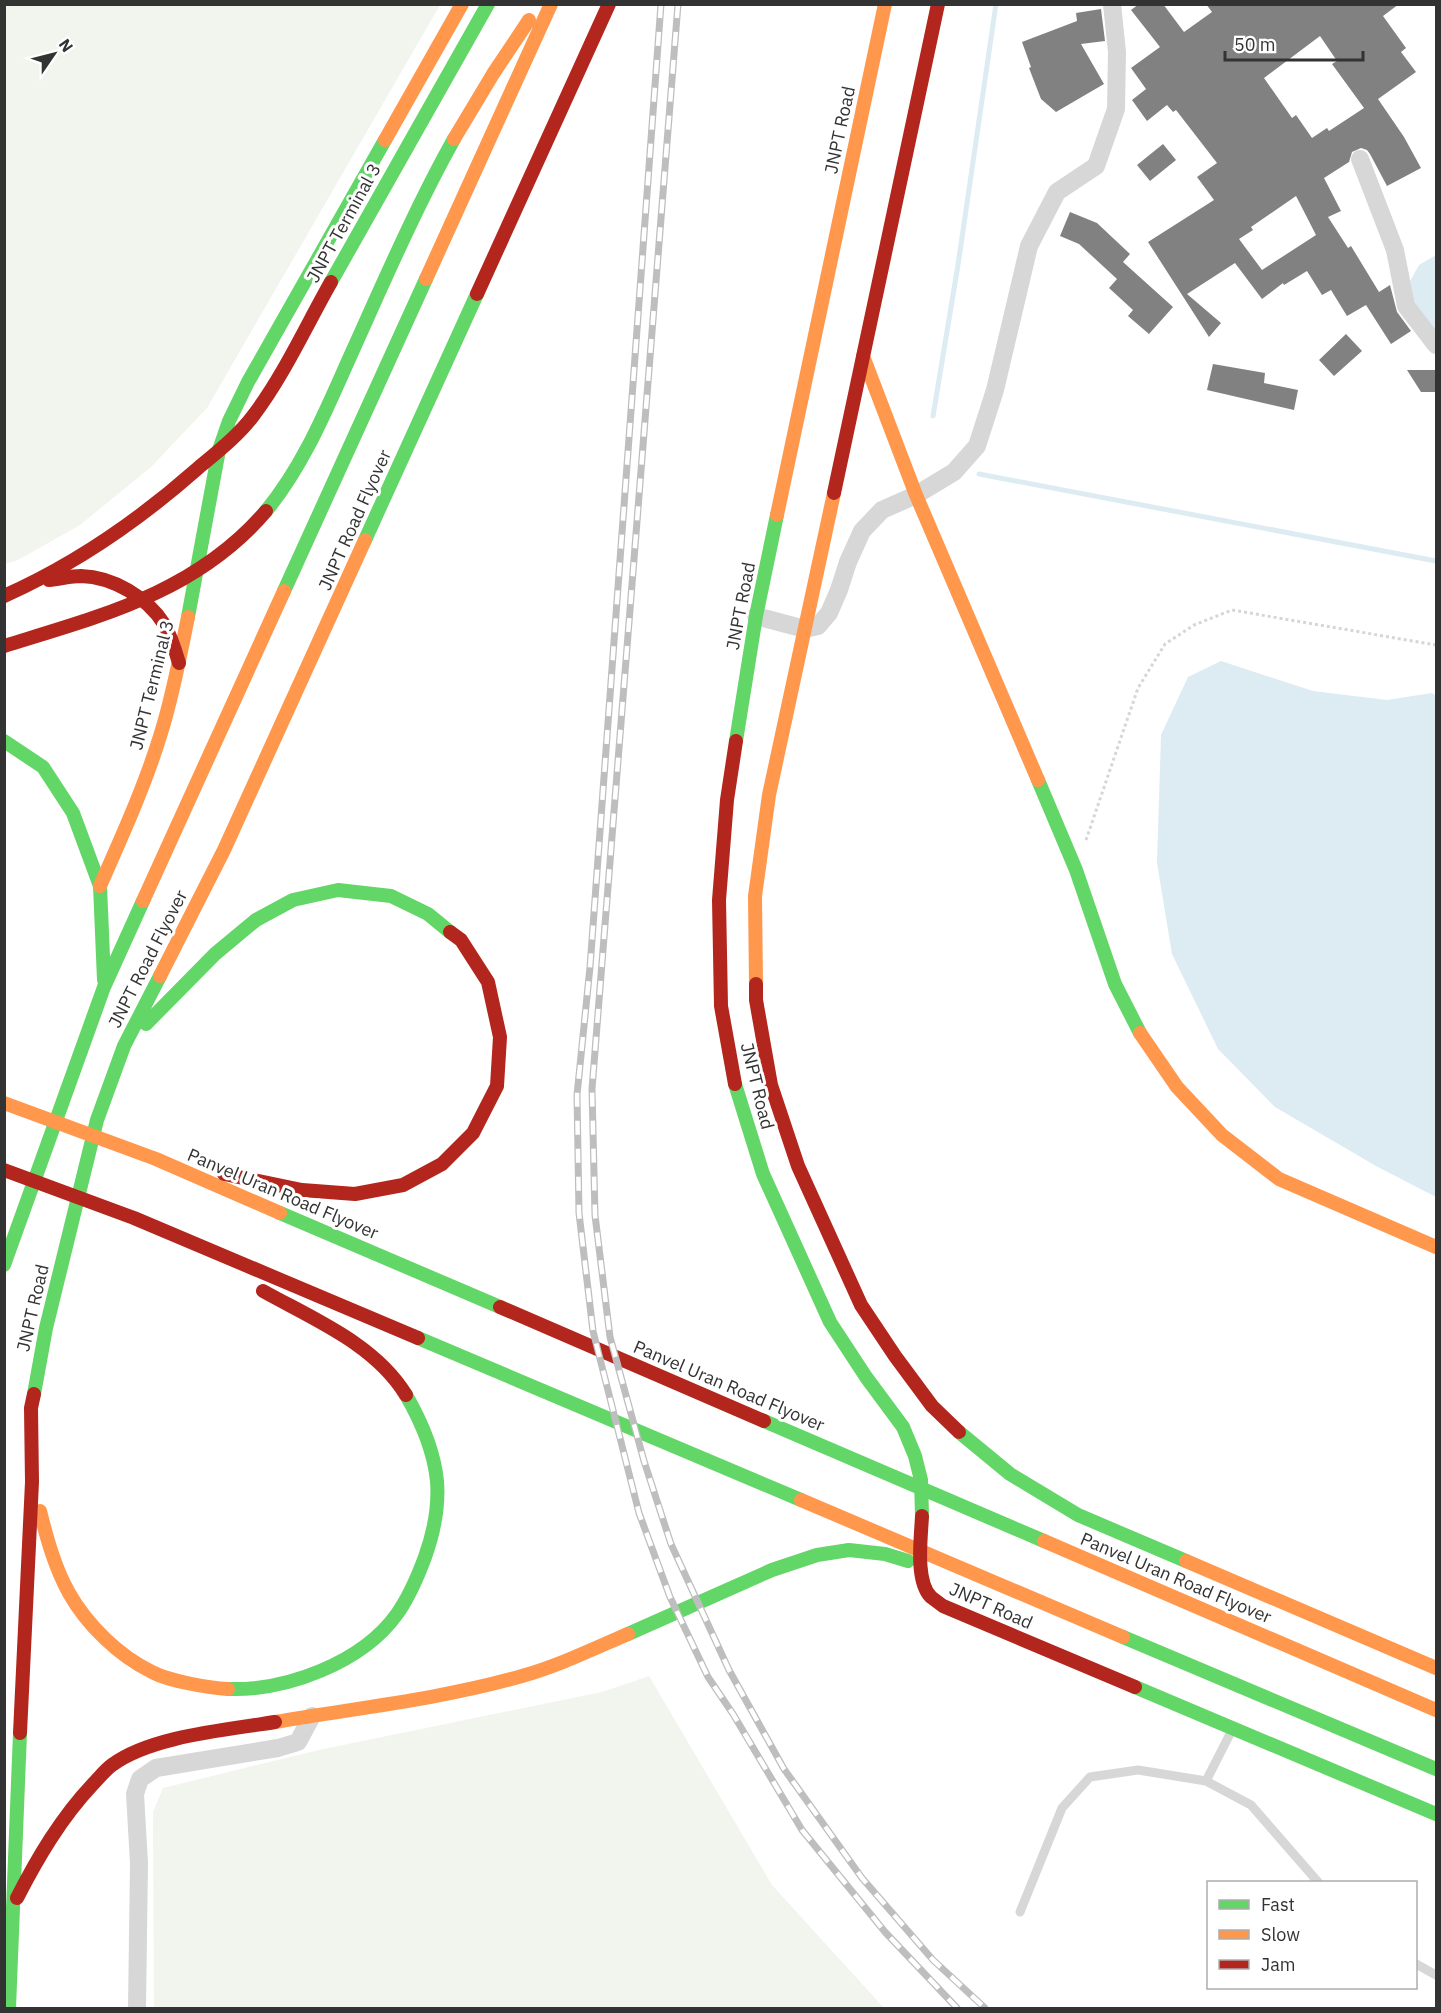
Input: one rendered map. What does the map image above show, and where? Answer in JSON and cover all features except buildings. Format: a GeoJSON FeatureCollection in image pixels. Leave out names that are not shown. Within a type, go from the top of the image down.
{"type":"FeatureCollection","features":[{"type":"Feature","properties":{"kind":"main road","name":"JNPT Terminal 3"},"geometry":{"type":"LineString","coordinates":[[100,886],[133,811],[161,733],[179,663],[219,450],[229,421],[248,382],[462,4]]}},
{"type":"Feature","properties":{"kind":"main road","name":"JNPT Terminal 3"},"geometry":{"type":"LineString","coordinates":[[219,450],[249,421],[269,392],[488,4]]}},
{"type":"Feature","properties":{"kind":"main road"},"geometry":{"type":"LineString","coordinates":[[4,646],[112,612],[153,596],[185,578],[231,545],[263,514],[290,479],[309,446],[402,241],[454,138],[500,59],[540,4]]}},
{"type":"Feature","properties":{"kind":"main road","name":"JNPT Road Flyover"},"geometry":{"type":"LineString","coordinates":[[104,987],[551,4]]}},
{"type":"Feature","properties":{"kind":"main road","name":"JNPT Road Flyover"},"geometry":{"type":"LineString","coordinates":[[124,1046],[224,850],[609,4]]}},
{"type":"Feature","properties":{"kind":"main road","name":"JNPT Road"},"geometry":{"type":"LineString","coordinates":[[885,4],[756,616],[727,800],[719,900],[721,1006],[737,1093],[763,1174],[830,1322],[866,1377],[918,1417],[970,1442],[1010,1474],[1078,1515],[1437,1668]]}},
{"type":"Feature","properties":{"kind":"main road","name":"JNPT Road"},"geometry":{"type":"LineString","coordinates":[[938,4],[769,795],[756,885],[756,1000],[771,1085],[798,1166],[861,1305],[895,1356],[918,1417],[915,1456],[921,1480],[921,1568],[923,1583],[930,1596],[954,1610],[1437,1814]]}},
{"type":"Feature","properties":{"kind":"main road"},"geometry":{"type":"LineString","coordinates":[[863,356],[916,495],[1076,870],[1115,984],[1142,1038],[1177,1087],[1215,1127],[1280,1179],[1437,1246]]}},
{"type":"Feature","properties":{"kind":"main road"},"geometry":{"type":"LineString","coordinates":[[4,597],[42,580],[88,554],[154,507],[219,450]]}},
{"type":"Feature","properties":{"kind":"main road"},"geometry":{"type":"LineString","coordinates":[[42,580],[80,576],[108,580],[133,593],[156,614],[170,635],[179,663]]}},
{"type":"Feature","properties":{"kind":"main road"},"geometry":{"type":"LineString","coordinates":[[4,741],[43,767],[73,813],[100,886],[104,987]]}},
{"type":"Feature","properties":{"kind":"main road"},"geometry":{"type":"LineString","coordinates":[[124,1046],[215,954],[256,920],[293,900],[338,890],[391,896],[428,914],[461,940],[488,982],[500,1037],[497,1086],[473,1133],[442,1164],[403,1185],[355,1194],[302,1190],[156,1159]]}},
{"type":"Feature","properties":{"kind":"main road","name":"JNPT Road"},"geometry":{"type":"LineString","coordinates":[[4,1265],[104,987]]}},
{"type":"Feature","properties":{"kind":"main road","name":"JNPT Road"},"geometry":{"type":"LineString","coordinates":[[12,1909],[32,1482],[31,1408],[46,1328],[98,1120],[124,1046]]}},
{"type":"Feature","properties":{"kind":"main road","name":"Panvel Uran Road Flyover"},"geometry":{"type":"LineString","coordinates":[[4,1103],[156,1159],[1437,1710]]}},
{"type":"Feature","properties":{"kind":"main road"},"geometry":{"type":"LineString","coordinates":[[4,1170],[134,1218],[1437,1769]]}},
{"type":"Feature","properties":{"kind":"main road"},"geometry":{"type":"LineString","coordinates":[[32,1482],[52,1556],[75,1603],[108,1641],[150,1672],[197,1686],[242,1691],[288,1685],[327,1669],[363,1646],[395,1616],[417,1579],[432,1541],[438,1496],[433,1452],[413,1407],[387,1369],[360,1349],[134,1218]]}},
{"type":"Feature","properties":{"kind":"main road"},"geometry":{"type":"LineString","coordinates":[[9,2008],[12,1909],[36,1860],[57,1827],[84,1793],[113,1764],[153,1746],[195,1735],[468,1689],[523,1676],[570,1659],[772,1570],[817,1555],[849,1550],[885,1554],[1010,1589]]}},
{"type":"Feature","properties":{"kind":"street"},"geometry":{"type":"LineString","coordinates":[[756,616],[805,629],[818,626],[829,613],[862,531],[882,510],[916,495],[954,472],[977,446],[995,390],[1029,246],[1057,192],[1096,166],[1116,109],[1117,52],[1112,4]]}},
{"type":"Feature","properties":{"kind":"street"},"geometry":{"type":"LineString","coordinates":[[1360,159],[1395,250],[1406,306],[1437,345]]}},
{"type":"Feature","properties":{"kind":"street"},"geometry":{"type":"LineString","coordinates":[[137,2008],[139,1863],[135,1794],[140,1779],[156,1768],[278,1748],[298,1742],[312,1716]]}},
{"type":"Feature","properties":{"kind":"lane"},"geometry":{"type":"LineString","coordinates":[[1206,1780],[1233,1728]]}},
{"type":"Feature","properties":{"kind":"lane"},"geometry":{"type":"LineString","coordinates":[[1020,1912],[1062,1808],[1090,1777],[1138,1770],[1206,1780],[1251,1805],[1317,1881]]}},
{"type":"Feature","properties":{"kind":"lane"},"geometry":{"type":"LineString","coordinates":[[1417,1965],[1437,1975]]}},
{"type":"Feature","properties":{"kind":"path"},"geometry":{"type":"LineString","coordinates":[[1076,870],[1138,688],[1165,644],[1194,625],[1232,609],[1437,645]]}},
{"type":"Feature","properties":{"kind":"shaded area"},"geometry":{"type":"Polygon","coordinates":[[[4,5],[440,5],[207,408],[151,467],[80,525],[18,560],[5,564],[4,5]]]}},
{"type":"Feature","properties":{"kind":"shaded area"},"geometry":{"type":"Polygon","coordinates":[[[1436,255],[1436,334],[1424,322],[1407,287],[1419,265],[1436,255]]]}},
{"type":"Feature","properties":{"kind":"shaded area"},"geometry":{"type":"Polygon","coordinates":[[[1221,661],[1313,691],[1387,700],[1432,693],[1436,696],[1436,1197],[1376,1166],[1275,1107],[1218,1049],[1172,954],[1157,863],[1161,735],[1188,677],[1221,661]]]}},
{"type":"Feature","properties":{"kind":"shaded area"},"geometry":{"type":"Polygon","coordinates":[[[649,1676],[772,1885],[884,2008],[154,2008],[153,1812],[163,1788],[319,1750],[602,1692],[649,1676]]]}},
{"type":"Feature","properties":{"kind":"waterway"},"geometry":{"type":"LineString","coordinates":[[933,416],[958,265],[996,4]]}},
{"type":"Feature","properties":{"kind":"waterway"},"geometry":{"type":"LineString","coordinates":[[979,474],[1436,561]]}},
{"type":"Feature","properties":{"kind":"railway"},"geometry":{"type":"LineString","coordinates":[[661,4],[590,967],[577,1095],[579,1213],[593,1331],[639,1513],[670,1597],[708,1677],[733,1714],[802,1830],[885,1932],[957,2008]]}},
{"type":"Feature","properties":{"kind":"railway"},"geometry":{"type":"LineString","coordinates":[[678,4],[592,1089],[595,1215],[610,1337],[644,1461],[671,1544],[729,1670],[784,1769],[862,1878],[933,1960],[985,2008]]}},
{"type":"Feature","properties":{"kind":"traffic: fast"},"geometry":{"type":"LineString","coordinates":[[331,282],[488,4]]}},
{"type":"Feature","properties":{"kind":"traffic: fast"},"geometry":{"type":"LineString","coordinates":[[266,511],[293,474],[315,434],[401,243],[454,139]]}},
{"type":"Feature","properties":{"kind":"traffic: fast"},"geometry":{"type":"LineString","coordinates":[[188,617],[219,450],[229,421],[248,382],[385,140]]}},
{"type":"Feature","properties":{"kind":"traffic: fast"},"geometry":{"type":"LineString","coordinates":[[284,591],[426,279]]}},
{"type":"Feature","properties":{"kind":"traffic: fast"},"geometry":{"type":"LineString","coordinates":[[365,540],[477,294]]}},
{"type":"Feature","properties":{"kind":"traffic: fast"},"geometry":{"type":"LineString","coordinates":[[736,741],[756,616],[777,515]]}},
{"type":"Feature","properties":{"kind":"traffic: fast"},"geometry":{"type":"LineString","coordinates":[[4,741],[43,767],[73,813],[100,886],[104,980]]}},
{"type":"Feature","properties":{"kind":"traffic: fast"},"geometry":{"type":"LineString","coordinates":[[1038,780],[1076,870],[1115,984],[1140,1033]]}},
{"type":"Feature","properties":{"kind":"traffic: fast"},"geometry":{"type":"LineString","coordinates":[[146,1024],[215,954],[256,920],[293,900],[338,890],[391,896],[428,914],[450,932]]}},
{"type":"Feature","properties":{"kind":"traffic: fast"},"geometry":{"type":"LineString","coordinates":[[4,1265],[104,987],[143,901]]}},
{"type":"Feature","properties":{"kind":"traffic: fast"},"geometry":{"type":"LineString","coordinates":[[34,1394],[46,1328],[97,1120],[124,1046],[160,976]]}},
{"type":"Feature","properties":{"kind":"traffic: fast"},"geometry":{"type":"LineString","coordinates":[[735,1084],[763,1174],[830,1322],[866,1377],[903,1427],[915,1456],[921,1480],[922,1516]]}},
{"type":"Feature","properties":{"kind":"traffic: fast"},"geometry":{"type":"LineString","coordinates":[[280,1213],[500,1307]]}},
{"type":"Feature","properties":{"kind":"traffic: fast"},"geometry":{"type":"LineString","coordinates":[[418,1338],[801,1500]]}},
{"type":"Feature","properties":{"kind":"traffic: fast"},"geometry":{"type":"LineString","coordinates":[[228,1689],[274,1685],[321,1671],[364,1647],[397,1614],[409,1594],[428,1548],[437,1500],[437,1481],[430,1447],[406,1395]]}},
{"type":"Feature","properties":{"kind":"traffic: fast"},"geometry":{"type":"LineString","coordinates":[[764,1421],[1044,1541]]}},
{"type":"Feature","properties":{"kind":"traffic: fast"},"geometry":{"type":"LineString","coordinates":[[959,1432],[1010,1474],[1078,1515],[1186,1561]]}},
{"type":"Feature","properties":{"kind":"traffic: fast"},"geometry":{"type":"LineString","coordinates":[[628,1634],[772,1570],[817,1555],[849,1550],[885,1554],[908,1561]]}},
{"type":"Feature","properties":{"kind":"traffic: fast"},"geometry":{"type":"LineString","coordinates":[[1123,1637],[1436,1769]]}},
{"type":"Feature","properties":{"kind":"traffic: fast"},"geometry":{"type":"LineString","coordinates":[[1135,1687],[1436,1814]]}},
{"type":"Feature","properties":{"kind":"traffic: fast"},"geometry":{"type":"LineString","coordinates":[[9,2008],[20,1733]]}},
{"type":"Feature","properties":{"kind":"traffic: slow"},"geometry":{"type":"LineString","coordinates":[[385,140],[462,4]]}},
{"type":"Feature","properties":{"kind":"traffic: slow"},"geometry":{"type":"LineString","coordinates":[[426,279],[551,4]]}},
{"type":"Feature","properties":{"kind":"traffic: slow"},"geometry":{"type":"LineString","coordinates":[[777,515],[885,4]]}},
{"type":"Feature","properties":{"kind":"traffic: slow"},"geometry":{"type":"LineString","coordinates":[[454,139],[529,20]]}},
{"type":"Feature","properties":{"kind":"traffic: slow"},"geometry":{"type":"LineString","coordinates":[[863,356],[916,495],[1038,780]]}},
{"type":"Feature","properties":{"kind":"traffic: slow"},"geometry":{"type":"LineString","coordinates":[[756,984],[755,896],[769,795],[834,493]]}},
{"type":"Feature","properties":{"kind":"traffic: slow"},"geometry":{"type":"LineString","coordinates":[[160,976],[224,850],[365,540]]}},
{"type":"Feature","properties":{"kind":"traffic: slow"},"geometry":{"type":"LineString","coordinates":[[143,901],[284,591]]}},
{"type":"Feature","properties":{"kind":"traffic: slow"},"geometry":{"type":"LineString","coordinates":[[100,886],[133,811],[155,753],[173,690],[188,617]]}},
{"type":"Feature","properties":{"kind":"traffic: slow"},"geometry":{"type":"LineString","coordinates":[[1140,1033],[1177,1087],[1222,1135],[1279,1179],[1436,1247]]}},
{"type":"Feature","properties":{"kind":"traffic: slow"},"geometry":{"type":"LineString","coordinates":[[4,1103],[156,1159],[280,1213]]}},
{"type":"Feature","properties":{"kind":"traffic: slow"},"geometry":{"type":"LineString","coordinates":[[801,1500],[1123,1637]]}},
{"type":"Feature","properties":{"kind":"traffic: slow"},"geometry":{"type":"LineString","coordinates":[[40,1511],[52,1553],[64,1583],[76,1605],[94,1628],[128,1657],[159,1675],[189,1684],[228,1689]]}},
{"type":"Feature","properties":{"kind":"traffic: slow"},"geometry":{"type":"LineString","coordinates":[[1044,1541],[1436,1710]]}},
{"type":"Feature","properties":{"kind":"traffic: slow"},"geometry":{"type":"LineString","coordinates":[[1186,1561],[1436,1668]]}},
{"type":"Feature","properties":{"kind":"traffic: slow"},"geometry":{"type":"LineString","coordinates":[[275,1722],[430,1697],[492,1684],[549,1667],[628,1634]]}},
{"type":"Feature","properties":{"kind":"traffic: jam"},"geometry":{"type":"LineString","coordinates":[[477,294],[609,4]]}},
{"type":"Feature","properties":{"kind":"traffic: jam"},"geometry":{"type":"LineString","coordinates":[[834,493],[938,4]]}},
{"type":"Feature","properties":{"kind":"traffic: jam"},"geometry":{"type":"LineString","coordinates":[[4,596],[56,570],[129,524],[234,437],[253,416],[275,384],[331,282]]}},
{"type":"Feature","properties":{"kind":"traffic: jam"},"geometry":{"type":"LineString","coordinates":[[4,646],[76,624],[146,598],[210,562],[239,539],[266,511]]}},
{"type":"Feature","properties":{"kind":"traffic: jam"},"geometry":{"type":"LineString","coordinates":[[49,580],[77,576],[93,577],[117,585],[139,597],[164,624],[179,663]]}},
{"type":"Feature","properties":{"kind":"traffic: jam"},"geometry":{"type":"LineString","coordinates":[[735,1084],[721,1006],[719,900],[727,800],[736,741]]}},
{"type":"Feature","properties":{"kind":"traffic: jam"},"geometry":{"type":"LineString","coordinates":[[224,1174],[302,1190],[355,1194],[403,1185],[442,1164],[473,1133],[497,1086],[500,1037],[488,982],[461,940],[450,932]]}},
{"type":"Feature","properties":{"kind":"traffic: jam"},"geometry":{"type":"LineString","coordinates":[[756,984],[756,1000],[771,1085],[798,1166],[861,1305],[932,1406],[959,1432]]}},
{"type":"Feature","properties":{"kind":"traffic: jam"},"geometry":{"type":"LineString","coordinates":[[4,1170],[134,1218],[418,1338]]}},
{"type":"Feature","properties":{"kind":"traffic: jam"},"geometry":{"type":"LineString","coordinates":[[263,1291],[342,1334],[360,1347],[378,1361],[406,1395]]}},
{"type":"Feature","properties":{"kind":"traffic: jam"},"geometry":{"type":"LineString","coordinates":[[500,1307],[764,1421]]}},
{"type":"Feature","properties":{"kind":"traffic: jam"},"geometry":{"type":"LineString","coordinates":[[20,1733],[32,1482],[31,1408],[34,1394]]}},
{"type":"Feature","properties":{"kind":"traffic: jam"},"geometry":{"type":"LineString","coordinates":[[922,1516],[921,1570],[926,1590],[931,1597],[943,1606],[1135,1687]]}},
{"type":"Feature","properties":{"kind":"traffic: jam"},"geometry":{"type":"LineString","coordinates":[[17,1898],[60,1824],[81,1797],[112,1765],[128,1755],[168,1741],[213,1731],[275,1722]]}}]}
